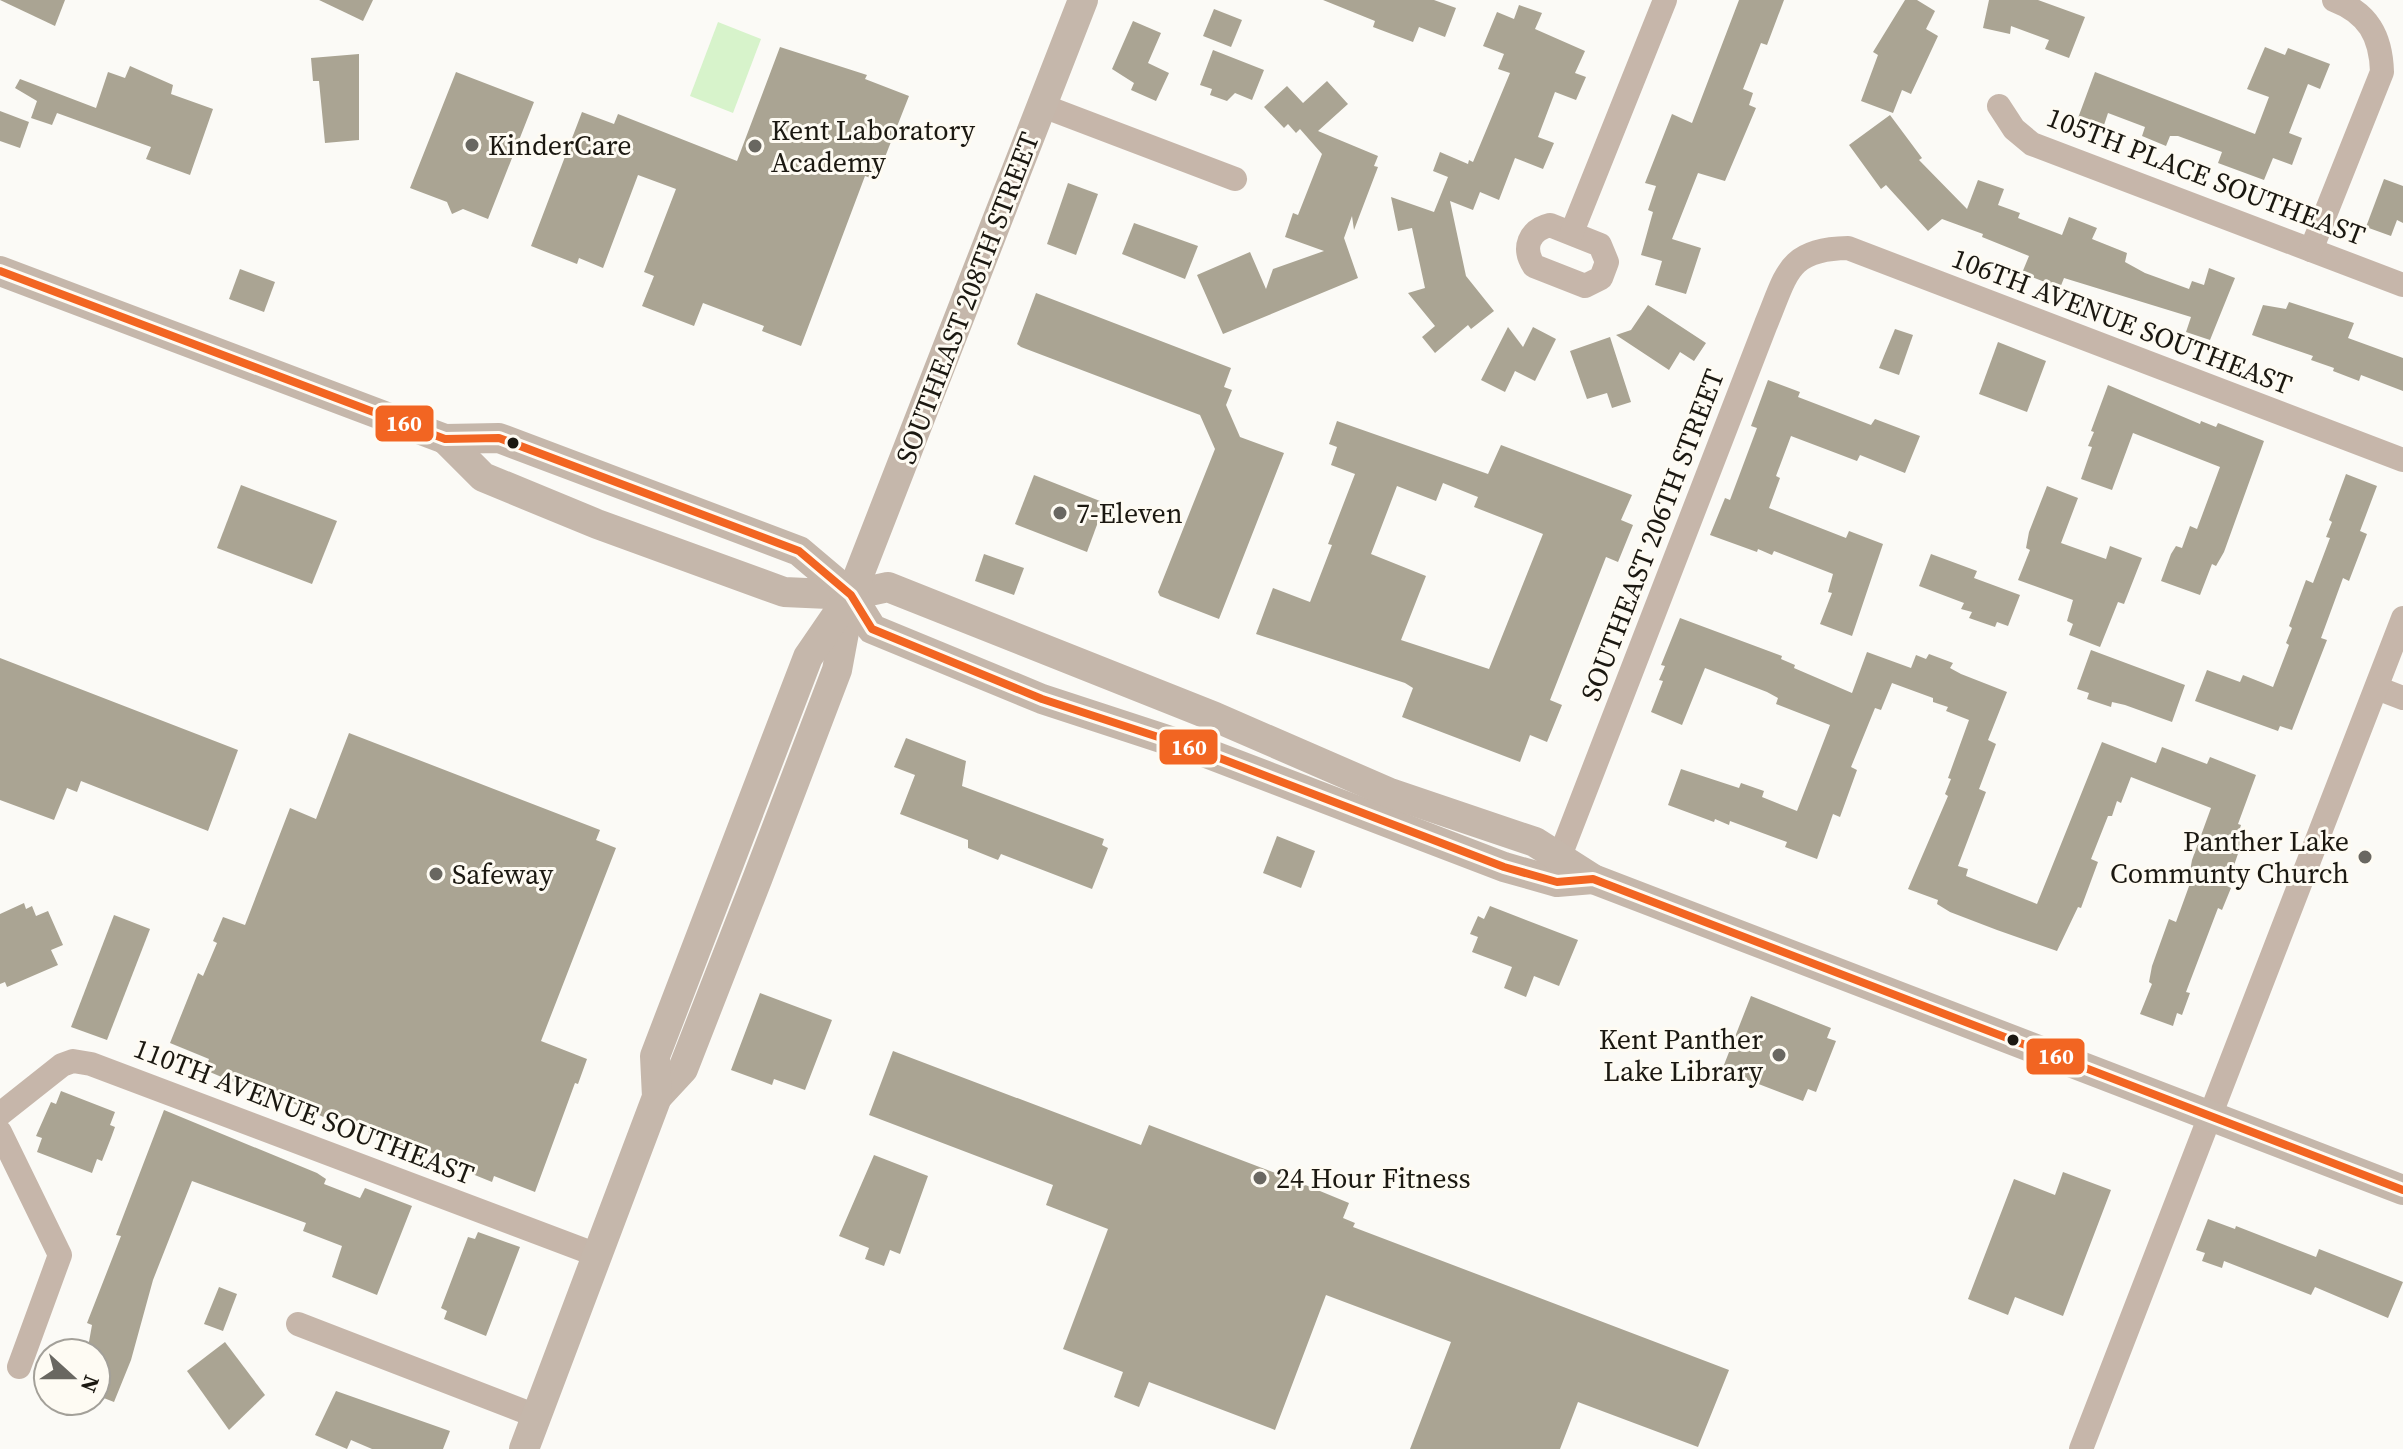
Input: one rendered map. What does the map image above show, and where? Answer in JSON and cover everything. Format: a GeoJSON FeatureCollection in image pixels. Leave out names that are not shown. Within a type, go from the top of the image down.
{"type":"FeatureCollection","features":[{"type":"Feature","properties":{"kind":"main road","name":"SOUTHEAST 208TH STREET"},"geometry":{"type":"LineString","coordinates":[[524,1449],[657,1097],[683,1069],[764,862],[837,670],[851,595],[1083,0]]}},
{"type":"Feature","properties":{"kind":"main road"},"geometry":{"type":"LineString","coordinates":[[0,271],[445,439],[499,438],[799,551],[851,595],[872,629],[1042,699],[1201,751],[1504,867],[1557,882],[1593,879]]}},
{"type":"Feature","properties":{"kind":"main road"},"geometry":{"type":"LineString","coordinates":[[445,439],[483,477],[597,524],[784,592],[851,595],[888,587],[1205,713],[1390,793],[1535,842],[1593,879],[2403,1190]]}},
{"type":"Feature","properties":{"kind":"street"},"geometry":{"type":"LineString","coordinates":[[1572,232],[1665,0]]}},
{"type":"Feature","properties":{"kind":"street"},"geometry":{"type":"LineString","coordinates":[[2311,250],[2382,72],[2381,49],[2368,20],[2354,8],[2334,0]]}},
{"type":"Feature","properties":{"kind":"street"},"geometry":{"type":"LineString","coordinates":[[1043,106],[1235,179]]}},
{"type":"Feature","properties":{"kind":"street","name":"105TH PLACE SOUTHEAST"},"geometry":{"type":"LineString","coordinates":[[1999,106],[2014,129],[2032,144],[2403,285]]}},
{"type":"Feature","properties":{"kind":"street","name":"106TH AVENUE SOUTHEAST"},"geometry":{"type":"LineString","coordinates":[[1818,248],[1848,248],[2403,460]]}},
{"type":"Feature","properties":{"kind":"street","name":"SOUTHEAST 206TH STREET"},"geometry":{"type":"LineString","coordinates":[[1560,856],[1766,324],[1795,262],[1818,248]]}},
{"type":"Feature","properties":{"kind":"street"},"geometry":{"type":"LineString","coordinates":[[2081,1449],[2403,618]]}},
{"type":"Feature","properties":{"kind":"street"},"geometry":{"type":"LineString","coordinates":[[2377,688],[2403,698]]}},
{"type":"Feature","properties":{"kind":"street","name":"110TH AVENUE SOUTHEAST"},"geometry":{"type":"LineString","coordinates":[[0,1114],[62,1065],[73,1061],[91,1064],[597,1255]]}},
{"type":"Feature","properties":{"kind":"street"},"geometry":{"type":"LineString","coordinates":[[0,1132],[60,1255],[19,1367]]}},
{"type":"Feature","properties":{"kind":"street"},"geometry":{"type":"LineString","coordinates":[[298,1324],[536,1416]]}},
{"type":"Feature","properties":{"kind":"green space"},"geometry":{"type":"Polygon","coordinates":[[[718,22],[761,39],[733,113],[690,96],[718,22]]]}},
{"type":"Feature","properties":{"kind":"building"},"geometry":{"type":"Polygon","coordinates":[[[0,0],[65,0],[55,26],[0,0]]]}},
{"type":"Feature","properties":{"kind":"building"},"geometry":{"type":"Polygon","coordinates":[[[319,0],[373,0],[363,21],[319,0]]]}},
{"type":"Feature","properties":{"kind":"building"},"geometry":{"type":"Polygon","coordinates":[[[1323,0],[1434,0],[1456,8],[1445,37],[1419,27],[1413,42],[1373,27],[1375,21],[1323,0]]]}},
{"type":"Feature","properties":{"kind":"building"},"geometry":{"type":"Polygon","coordinates":[[[1739,0],[1784,0],[1767,45],[1761,43],[1743,89],[1753,93],[1749,105],[1756,108],[1725,181],[1698,173],[1672,239],[1701,248],[1686,294],[1655,285],[1662,261],[1641,255],[1653,212],[1648,210],[1656,186],[1645,183],[1672,114],[1692,123],[1739,0]]]}},
{"type":"Feature","properties":{"kind":"building"},"geometry":{"type":"Polygon","coordinates":[[[1905,0],[1917,0],[1935,11],[1926,29],[1938,36],[1911,94],[1902,90],[1893,113],[1861,101],[1878,55],[1873,52],[1905,0]]]}},
{"type":"Feature","properties":{"kind":"building"},"geometry":{"type":"Polygon","coordinates":[[[1989,0],[2038,0],[2085,17],[2069,58],[2045,49],[2049,40],[2011,26],[2010,34],[1983,28],[1989,0]]]}},
{"type":"Feature","properties":{"kind":"building"},"geometry":{"type":"Polygon","coordinates":[[[1519,5],[1542,13],[1535,29],[1585,51],[1575,73],[1586,77],[1576,100],[1555,92],[1538,137],[1554,143],[1543,169],[1515,158],[1499,200],[1480,192],[1473,210],[1450,201],[1466,276],[1494,311],[1471,329],[1468,325],[1435,353],[1422,337],[1435,326],[1408,293],[1425,288],[1412,228],[1398,231],[1391,197],[1434,212],[1448,177],[1433,171],[1440,152],[1468,164],[1469,160],[1473,162],[1510,73],[1498,69],[1504,54],[1483,46],[1497,12],[1514,19],[1519,5]]]}},
{"type":"Feature","properties":{"kind":"building"},"geometry":{"type":"Polygon","coordinates":[[[1214,9],[1242,20],[1231,47],[1203,36],[1214,9]]]}},
{"type":"Feature","properties":{"kind":"building"},"geometry":{"type":"Polygon","coordinates":[[[1133,21],[1161,33],[1148,63],[1169,73],[1156,101],[1131,90],[1134,83],[1112,69],[1133,21]]]}},
{"type":"Feature","properties":{"kind":"building"},"geometry":{"type":"Polygon","coordinates":[[[780,47],[867,75],[865,79],[909,96],[876,180],[865,176],[801,346],[762,331],[764,326],[703,303],[694,326],[642,306],[654,276],[644,272],[676,189],[638,175],[603,268],[579,258],[577,264],[531,246],[582,112],[614,124],[618,114],[737,161],[780,47]]]}},
{"type":"Feature","properties":{"kind":"building"},"geometry":{"type":"Polygon","coordinates":[[[2265,47],[2285,55],[2288,48],[2330,64],[2320,89],[2308,84],[2289,133],[2302,138],[2292,165],[2273,158],[2264,180],[2218,163],[2222,152],[2178,136],[2170,136],[2166,146],[2142,136],[2145,127],[2108,113],[2103,128],[2078,118],[2095,72],[2255,134],[2269,97],[2247,89],[2265,47]]]}},
{"type":"Feature","properties":{"kind":"building"},"geometry":{"type":"Polygon","coordinates":[[[1213,50],[1264,70],[1252,100],[1235,93],[1227,101],[1210,95],[1212,89],[1200,85],[1213,50]]]}},
{"type":"Feature","properties":{"kind":"building"},"geometry":{"type":"Polygon","coordinates":[[[359,54],[359,140],[325,143],[319,81],[313,81],[311,58],[359,54]]]}},
{"type":"Feature","properties":{"kind":"building"},"geometry":{"type":"Polygon","coordinates":[[[130,66],[173,85],[171,94],[213,109],[190,175],[146,159],[151,147],[57,113],[52,125],[31,118],[37,101],[15,88],[20,79],[96,108],[108,72],[125,78],[130,66]]]}},
{"type":"Feature","properties":{"kind":"building","name":"KinderCare"},"geometry":{"type":"Polygon","coordinates":[[[456,72],[534,102],[488,219],[463,209],[452,214],[447,202],[410,188],[456,72]]]}},
{"type":"Feature","properties":{"kind":"building"},"geometry":{"type":"Polygon","coordinates":[[[1327,81],[1348,104],[1318,131],[1378,156],[1374,166],[1378,167],[1354,230],[1352,216],[1344,238],[1358,278],[1223,334],[1197,275],[1250,252],[1266,289],[1273,269],[1324,251],[1285,237],[1293,213],[1298,215],[1322,154],[1300,129],[1296,133],[1288,124],[1284,128],[1264,107],[1287,86],[1303,103],[1327,81]]]}},
{"type":"Feature","properties":{"kind":"building"},"geometry":{"type":"Polygon","coordinates":[[[0,111],[29,122],[20,148],[0,141],[0,111]]]}},
{"type":"Feature","properties":{"kind":"building"},"geometry":{"type":"Polygon","coordinates":[[[1890,115],[1922,158],[1919,160],[1967,209],[1978,180],[2004,189],[1998,205],[2020,213],[2018,218],[2062,235],[2069,217],[2097,228],[2092,239],[2127,253],[2125,262],[2145,273],[2189,289],[2192,281],[2204,285],[2209,268],[2235,278],[2210,340],[2186,332],[2191,317],[2064,278],[2060,288],[2022,273],[2029,256],[1982,237],[1983,234],[1942,219],[1928,231],[1886,185],[1881,189],[1849,145],[1890,115]]]}},
{"type":"Feature","properties":{"kind":"building"},"geometry":{"type":"Polygon","coordinates":[[[2384,179],[2403,186],[2403,223],[2397,220],[2391,236],[2366,227],[2384,179]]]}},
{"type":"Feature","properties":{"kind":"building"},"geometry":{"type":"Polygon","coordinates":[[[1068,183],[1098,194],[1076,255],[1047,244],[1068,183]]]}},
{"type":"Feature","properties":{"kind":"building"},"geometry":{"type":"Polygon","coordinates":[[[1134,223],[1198,246],[1185,279],[1122,254],[1134,223]]]}},
{"type":"Feature","properties":{"kind":"building"},"geometry":{"type":"Polygon","coordinates":[[[240,269],[275,282],[264,312],[229,299],[240,269]]]}},
{"type":"Feature","properties":{"kind":"building"},"geometry":{"type":"Polygon","coordinates":[[[1036,293],[1231,368],[1224,387],[1232,390],[1226,405],[1240,437],[1284,453],[1219,619],[1160,596],[1158,592],[1215,449],[1200,415],[1021,347],[1017,344],[1036,293]]]}},
{"type":"Feature","properties":{"kind":"building"},"geometry":{"type":"Polygon","coordinates":[[[2289,302],[2354,323],[2348,338],[2403,358],[2403,391],[2361,375],[2359,381],[2311,360],[2313,356],[2252,335],[2263,305],[2286,309],[2289,302]]]}},
{"type":"Feature","properties":{"kind":"building"},"geometry":{"type":"Polygon","coordinates":[[[1648,305],[1706,343],[1694,361],[1680,352],[1669,370],[1616,335],[1631,330],[1648,305]]]}},
{"type":"Feature","properties":{"kind":"building"},"geometry":{"type":"Polygon","coordinates":[[[1508,327],[1523,347],[1533,327],[1556,339],[1535,381],[1515,371],[1505,392],[1481,380],[1508,327]]]}},
{"type":"Feature","properties":{"kind":"building"},"geometry":{"type":"Polygon","coordinates":[[[1895,329],[1913,335],[1899,375],[1879,368],[1895,329]]]}},
{"type":"Feature","properties":{"kind":"building"},"geometry":{"type":"Polygon","coordinates":[[[1610,337],[1631,402],[1612,408],[1607,393],[1587,399],[1570,351],[1610,337]]]}},
{"type":"Feature","properties":{"kind":"building"},"geometry":{"type":"Polygon","coordinates":[[[1998,342],[2046,361],[2027,412],[1979,394],[1998,342]]]}},
{"type":"Feature","properties":{"kind":"building"},"geometry":{"type":"Polygon","coordinates":[[[1768,380],[1800,392],[1798,397],[1871,425],[1875,419],[1920,436],[1905,473],[1860,455],[1857,461],[1791,436],[1776,476],[1780,478],[1769,508],[1846,538],[1849,531],[1883,544],[1852,636],[1820,624],[1832,593],[1828,592],[1833,574],[1774,551],[1772,555],[1758,549],[1757,552],[1710,535],[1725,498],[1730,500],[1757,428],[1751,426],[1768,380]]]}},
{"type":"Feature","properties":{"kind":"building"},"geometry":{"type":"Polygon","coordinates":[[[2108,385],[2200,424],[2201,421],[2216,427],[2218,423],[2264,441],[2224,552],[2216,566],[2212,564],[2200,595],[2161,581],[2176,546],[2182,548],[2190,526],[2197,529],[2220,467],[2133,433],[2112,490],[2081,479],[2092,447],[2088,446],[2094,432],[2091,431],[2108,385]]]}},
{"type":"Feature","properties":{"kind":"building"},"geometry":{"type":"Polygon","coordinates":[[[1337,421],[1488,474],[1501,445],[1632,495],[1621,520],[1633,525],[1618,562],[1606,557],[1550,700],[1562,705],[1547,742],[1530,735],[1520,762],[1402,717],[1413,688],[1405,683],[1256,634],[1273,588],[1310,602],[1332,545],[1328,544],[1355,474],[1331,465],[1337,447],[1329,444],[1337,421]],[[1443,483],[1436,501],[1397,486],[1371,554],[1426,576],[1401,640],[1489,669],[1543,534],[1474,507],[1478,497],[1443,483]]]}},
{"type":"Feature","properties":{"kind":"building"},"geometry":{"type":"Polygon","coordinates":[[[2346,474],[2377,486],[2360,531],[2367,534],[2349,581],[2343,578],[2321,638],[2327,640],[2292,730],[2280,726],[2278,731],[2195,701],[2207,670],[2240,682],[2243,675],[2273,687],[2289,645],[2286,643],[2292,628],[2289,626],[2306,580],[2313,583],[2330,538],[2326,537],[2332,522],[2329,520],[2346,474]]]}},
{"type":"Feature","properties":{"kind":"building","name":"7-Eleven"},"geometry":{"type":"Polygon","coordinates":[[[1034,475],[1105,503],[1087,552],[1015,524],[1034,475]]]}},
{"type":"Feature","properties":{"kind":"building"},"geometry":{"type":"Polygon","coordinates":[[[241,485],[337,521],[312,584],[217,548],[241,485]]]}},
{"type":"Feature","properties":{"kind":"building"},"geometry":{"type":"Polygon","coordinates":[[[2047,486],[2078,498],[2061,543],[2106,559],[2110,546],[2142,558],[2124,604],[2118,602],[2100,647],[2069,635],[2073,624],[2067,621],[2073,600],[2018,580],[2030,550],[2026,548],[2029,532],[2047,486]]]}},
{"type":"Feature","properties":{"kind":"building","name":"7-Eleven"},"geometry":{"type":"Polygon","coordinates":[[[984,554],[1024,568],[1014,595],[975,581],[984,554]]]}},
{"type":"Feature","properties":{"kind":"building"},"geometry":{"type":"Polygon","coordinates":[[[1931,554],[1977,571],[1974,578],[2020,595],[2008,626],[1997,622],[1995,627],[1969,618],[1972,612],[1961,609],[1964,603],[1919,586],[1931,554]]]}},
{"type":"Feature","properties":{"kind":"building"},"geometry":{"type":"Polygon","coordinates":[[[1680,618],[1782,656],[1781,659],[1795,665],[1794,668],[1852,693],[1867,652],[1911,668],[1916,655],[1926,659],[1929,654],[1953,663],[1950,668],[1961,674],[2007,692],[1988,740],[1996,744],[1979,789],[1986,792],[1958,866],[1968,869],[1966,876],[2037,904],[2102,742],[2156,763],[2162,747],[2207,764],[2210,757],[2256,775],[2238,824],[2241,825],[2237,838],[2243,839],[2227,886],[2231,888],[2222,910],[2218,908],[2186,992],[2190,993],[2182,1015],[2177,1013],[2173,1026],[2140,1014],[2152,984],[2149,982],[2152,966],[2169,919],[2176,922],[2192,878],[2189,877],[2192,860],[2211,808],[2131,777],[2121,803],[2117,801],[2112,816],[2108,816],[2091,859],[2098,862],[2081,908],[2078,907],[2057,951],[1997,930],[1950,912],[1937,904],[1938,900],[1908,889],[1948,796],[1945,794],[1951,779],[1948,778],[1969,720],[1946,711],[1948,707],[1933,702],[1933,698],[1892,683],[1881,710],[1875,708],[1851,767],[1857,770],[1840,817],[1833,814],[1817,859],[1785,847],[1787,842],[1730,821],[1729,825],[1715,819],[1714,822],[1668,805],[1681,769],[1739,788],[1741,783],[1764,791],[1762,797],[1797,811],[1830,725],[1776,704],[1778,698],[1767,692],[1705,668],[1682,725],[1651,712],[1663,681],[1659,680],[1665,666],[1661,665],[1680,618]]]}},
{"type":"Feature","properties":{"kind":"building"},"geometry":{"type":"Polygon","coordinates":[[[2091,650],[2185,685],[2172,722],[2125,705],[2112,702],[2111,707],[2087,699],[2089,693],[2077,689],[2091,650]]]}},
{"type":"Feature","properties":{"kind":"building"},"geometry":{"type":"Polygon","coordinates":[[[0,658],[238,750],[208,831],[81,781],[77,792],[67,788],[54,820],[0,800],[0,658]]]}},
{"type":"Feature","properties":{"kind":"building"},"geometry":{"type":"Polygon","coordinates":[[[349,733],[600,830],[596,840],[616,848],[541,1041],[587,1059],[578,1084],[575,1083],[535,1192],[494,1176],[492,1182],[455,1167],[456,1162],[410,1145],[408,1150],[368,1133],[369,1128],[334,1114],[330,1120],[245,1081],[243,1086],[205,1070],[209,1059],[170,1043],[198,973],[203,976],[217,943],[213,941],[223,917],[245,925],[290,808],[316,819],[349,733]]]}},
{"type":"Feature","properties":{"kind":"building"},"geometry":{"type":"Polygon","coordinates":[[[906,738],[966,761],[962,786],[1104,839],[1102,845],[1108,848],[1092,889],[1001,854],[998,860],[968,848],[968,840],[900,814],[915,775],[894,767],[906,738]]]}},
{"type":"Feature","properties":{"kind":"building"},"geometry":{"type":"Polygon","coordinates":[[[1277,836],[1315,851],[1301,888],[1263,873],[1277,836]]]}},
{"type":"Feature","properties":{"kind":"building"},"geometry":{"type":"Polygon","coordinates":[[[24,903],[26,909],[32,906],[36,916],[48,911],[63,945],[51,950],[58,965],[7,987],[5,982],[0,984],[0,914],[24,903]]]}},
{"type":"Feature","properties":{"kind":"building"},"geometry":{"type":"Polygon","coordinates":[[[1490,906],[1578,940],[1559,986],[1534,976],[1526,997],[1504,988],[1512,967],[1472,952],[1478,937],[1470,934],[1478,916],[1484,919],[1490,906]]]}},
{"type":"Feature","properties":{"kind":"building"},"geometry":{"type":"Polygon","coordinates":[[[114,915],[150,929],[107,1040],[71,1027],[114,915]]]}},
{"type":"Feature","properties":{"kind":"building"},"geometry":{"type":"Polygon","coordinates":[[[760,993],[832,1020],[805,1090],[774,1079],[772,1085],[731,1070],[760,993]]]}},
{"type":"Feature","properties":{"kind":"building","name":"Kent Panther Lake Library"},"geometry":{"type":"Polygon","coordinates":[[[1751,996],[1831,1028],[1827,1038],[1836,1041],[1816,1092],[1808,1089],[1803,1101],[1722,1070],[1751,996]]]}},
{"type":"Feature","properties":{"kind":"building"},"geometry":{"type":"Polygon","coordinates":[[[893,1051],[1141,1145],[1149,1125],[1286,1177],[1349,1203],[1343,1218],[1355,1223],[1353,1227],[1729,1370],[1698,1447],[1578,1402],[1560,1449],[1410,1449],[1451,1342],[1326,1295],[1275,1430],[1149,1382],[1139,1407],[1114,1397],[1123,1372],[1063,1349],[1108,1229],[1046,1205],[1053,1185],[869,1115],[893,1051]]]}},
{"type":"Feature","properties":{"kind":"building"},"geometry":{"type":"Polygon","coordinates":[[[61,1091],[115,1112],[110,1125],[115,1127],[111,1138],[102,1161],[97,1159],[92,1173],[37,1152],[42,1138],[36,1136],[51,1102],[56,1104],[61,1091]]]}},
{"type":"Feature","properties":{"kind":"building"},"geometry":{"type":"Polygon","coordinates":[[[164,1110],[317,1173],[326,1179],[324,1184],[360,1198],[365,1188],[412,1206],[377,1295],[332,1277],[342,1246],[303,1231],[306,1223],[192,1181],[153,1280],[131,1360],[114,1402],[112,1337],[90,1337],[92,1325],[87,1323],[121,1236],[116,1235],[164,1110]]]}},
{"type":"Feature","properties":{"kind":"building"},"geometry":{"type":"Polygon","coordinates":[[[874,1155],[928,1176],[900,1254],[890,1250],[884,1266],[865,1259],[869,1248],[839,1236],[874,1155]]]}},
{"type":"Feature","properties":{"kind":"building"},"geometry":{"type":"Polygon","coordinates":[[[2063,1172],[2111,1190],[2063,1316],[2015,1297],[2008,1315],[1968,1299],[2014,1179],[2055,1195],[2063,1172]]]}},
{"type":"Feature","properties":{"kind":"building"},"geometry":{"type":"Polygon","coordinates":[[[2208,1219],[2235,1229],[2236,1226],[2316,1257],[2319,1249],[2403,1282],[2388,1318],[2315,1287],[2311,1295],[2224,1261],[2222,1268],[2202,1261],[2205,1253],[2196,1250],[2208,1219]]]}},
{"type":"Feature","properties":{"kind":"building"},"geometry":{"type":"Polygon","coordinates":[[[478,1232],[520,1247],[486,1336],[444,1319],[447,1311],[441,1308],[468,1237],[475,1239],[478,1232]]]}},
{"type":"Feature","properties":{"kind":"building"},"geometry":{"type":"Polygon","coordinates":[[[219,1287],[237,1294],[223,1331],[204,1324],[219,1287]]]}},
{"type":"Feature","properties":{"kind":"building"},"geometry":{"type":"Polygon","coordinates":[[[225,1342],[265,1395],[229,1430],[187,1371],[225,1342]]]}},
{"type":"Feature","properties":{"kind":"building"},"geometry":{"type":"Polygon","coordinates":[[[336,1391],[450,1431],[443,1449],[372,1449],[351,1440],[347,1449],[315,1435],[336,1391]]]}},
{"type":"Feature","properties":{"kind":"transit line","name":"160"},"geometry":{"type":"LineString","coordinates":[[0,271],[445,439],[499,438],[799,551],[851,595],[872,629],[1042,699],[1201,751],[1504,867],[1557,882],[1593,879],[2403,1190]]}},
{"type":"Feature","properties":{"kind":"place","name":"KinderCare"},"geometry":{"type":"Point","coordinates":[472,145]}},
{"type":"Feature","properties":{"kind":"place","name":"Kent Laboratory Academy"},"geometry":{"type":"Point","coordinates":[755,146]}},
{"type":"Feature","properties":{"kind":"place","name":"7-Eleven"},"geometry":{"type":"Point","coordinates":[1060,513]}},
{"type":"Feature","properties":{"kind":"place","name":"Panther Lake Communty Church"},"geometry":{"type":"Point","coordinates":[2365,857]}},
{"type":"Feature","properties":{"kind":"place","name":"Safeway"},"geometry":{"type":"Point","coordinates":[436,874]}},
{"type":"Feature","properties":{"kind":"place","name":"Kent Panther Lake Library"},"geometry":{"type":"Point","coordinates":[1779,1055]}},
{"type":"Feature","properties":{"kind":"place","name":"24 Hour Fitness"},"geometry":{"type":"Point","coordinates":[1260,1178]}}]}
